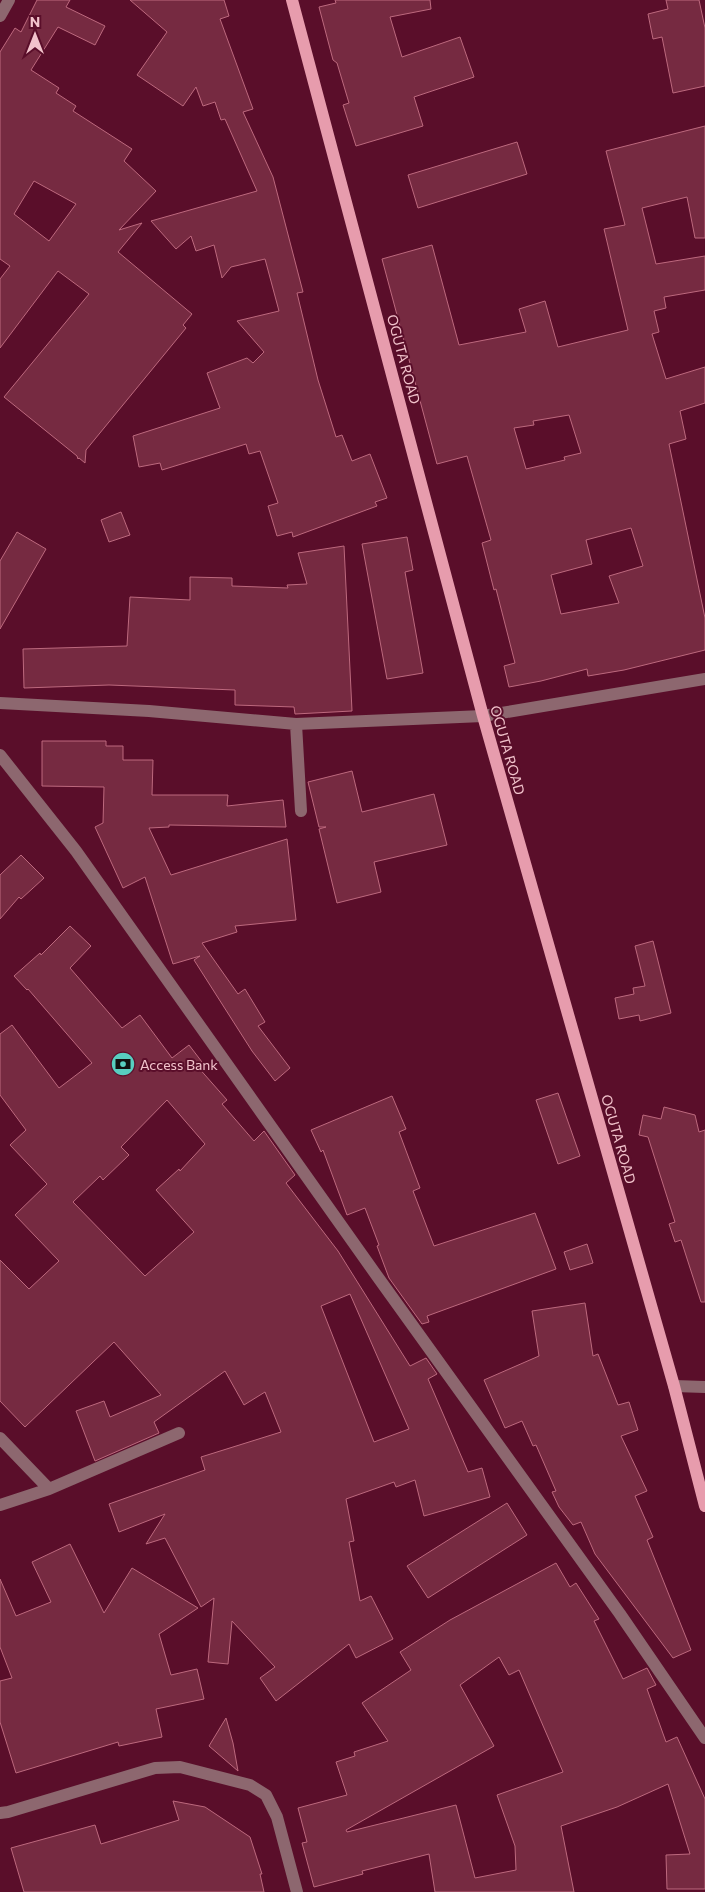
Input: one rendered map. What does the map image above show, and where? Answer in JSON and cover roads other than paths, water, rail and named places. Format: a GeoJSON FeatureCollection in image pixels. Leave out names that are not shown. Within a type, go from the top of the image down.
{"type":"FeatureCollection","features":[{"type":"Feature","properties":{"kind":"main road","name":"OGUTA ROAD"},"geometry":{"type":"LineString","coordinates":[[292,0],[483,716],[674,1386],[705,1506]]}},
{"type":"Feature","properties":{"kind":"street"},"geometry":{"type":"LineString","coordinates":[[0,16],[9,0]]}},
{"type":"Feature","properties":{"kind":"street"},"geometry":{"type":"LineString","coordinates":[[0,703],[149,711],[296,724],[483,716],[705,679]]}},
{"type":"Feature","properties":{"kind":"street"},"geometry":{"type":"LineString","coordinates":[[296,724],[301,811]]}},
{"type":"Feature","properties":{"kind":"street"},"geometry":{"type":"LineString","coordinates":[[0,755],[81,859],[382,1284],[620,1614],[705,1738]]}},
{"type":"Feature","properties":{"kind":"street"},"geometry":{"type":"LineString","coordinates":[[674,1386],[705,1387]]}},
{"type":"Feature","properties":{"kind":"street"},"geometry":{"type":"LineString","coordinates":[[0,1505],[49,1489],[179,1434]]}},
{"type":"Feature","properties":{"kind":"street"},"geometry":{"type":"LineString","coordinates":[[0,1438],[49,1489]]}},
{"type":"Feature","properties":{"kind":"street"},"geometry":{"type":"LineString","coordinates":[[0,1813],[156,1768],[180,1767],[250,1785],[266,1795],[277,1817],[297,1892]]}},
{"type":"Feature","properties":{"kind":"place","name":"Access Bank"},"geometry":{"type":"Point","coordinates":[123,1064]}}]}
